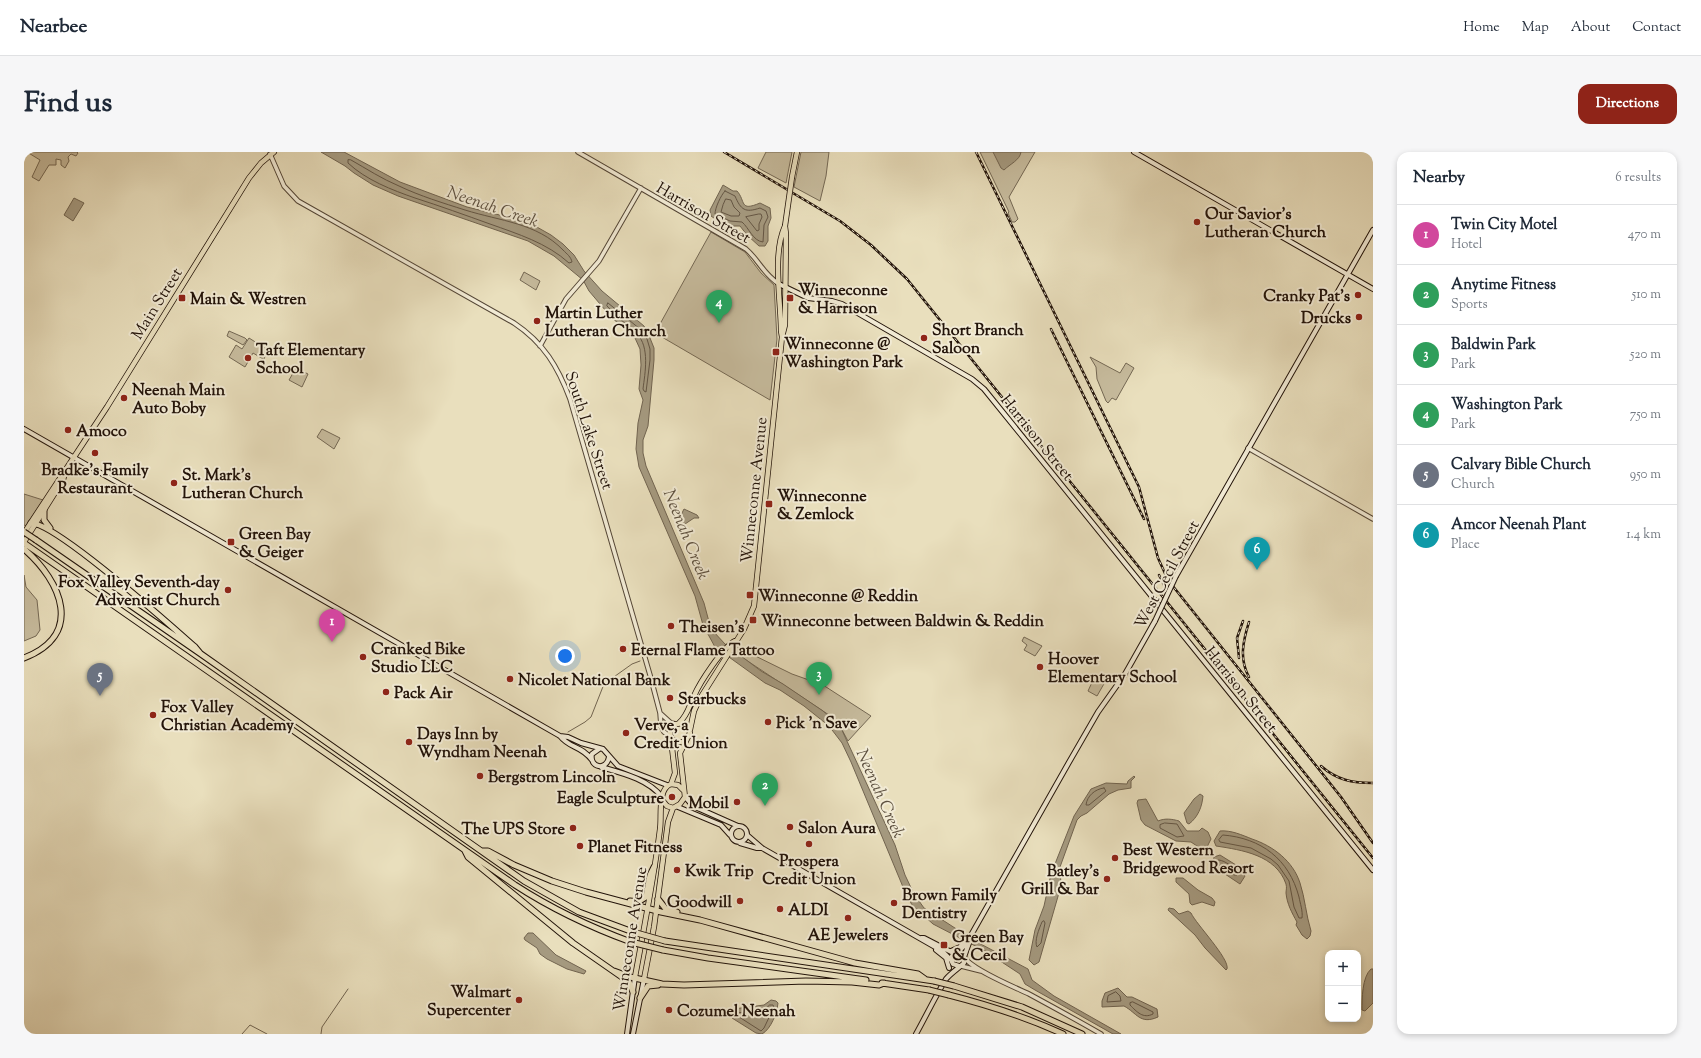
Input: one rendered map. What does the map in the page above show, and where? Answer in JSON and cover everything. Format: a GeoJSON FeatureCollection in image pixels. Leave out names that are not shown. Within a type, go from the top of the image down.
{"type":"FeatureCollection","features":[{"type":"Feature","properties":{"kind":"highway"},"geometry":{"type":"LineString","coordinates":[[44,510],[44,520],[47,526],[76,546],[79,551]]}},
{"type":"Feature","properties":{"kind":"highway"},"geometry":{"type":"LineString","coordinates":[[33,523],[79,551],[195,647],[201,654]]}},
{"type":"Feature","properties":{"kind":"highway"},"geometry":{"type":"LineString","coordinates":[[24,532],[483,850],[524,881],[548,896],[579,912],[633,932],[665,941],[934,981],[1016,1005],[1082,1034]]}},
{"type":"Feature","properties":{"kind":"highway"},"geometry":{"type":"LineString","coordinates":[[24,542],[28,550],[53,584],[60,602],[61,613],[60,626],[52,641],[42,650],[25,657]]}},
{"type":"Feature","properties":{"kind":"highway"},"geometry":{"type":"LineString","coordinates":[[28,550],[548,906],[598,930],[631,942],[663,950],[708,958],[929,990],[985,1004],[1063,1034]]}},
{"type":"Feature","properties":{"kind":"highway"},"geometry":{"type":"LineString","coordinates":[[465,850],[468,857],[572,943],[629,982],[633,992]]}},
{"type":"Feature","properties":{"kind":"highway"},"geometry":{"type":"LineString","coordinates":[[483,850],[552,882],[647,908],[700,920],[855,963],[918,974],[925,979]]}},
{"type":"Feature","properties":{"kind":"highway"},"geometry":{"type":"LineString","coordinates":[[620,900],[633,902],[644,899],[647,894],[650,875],[654,867]]}},
{"type":"Feature","properties":{"kind":"highway"},"geometry":{"type":"LineString","coordinates":[[658,899],[662,906],[667,909],[694,915],[700,920]]}},
{"type":"Feature","properties":{"kind":"highway"},"geometry":{"type":"LineString","coordinates":[[614,971],[662,984]]}},
{"type":"Feature","properties":{"kind":"highway"},"geometry":{"type":"LineString","coordinates":[[640,998],[648,986],[662,984],[698,985],[811,981],[852,982],[879,985],[884,983]]}},
{"type":"Feature","properties":{"kind":"main road","name":"Winneconne Avenue"},"geometry":{"type":"LineString","coordinates":[[782,337],[779,267],[782,233],[797,152]]}},
{"type":"Feature","properties":{"kind":"main road"},"geometry":{"type":"LineString","coordinates":[[1134,152],[1373,289]]}},
{"type":"Feature","properties":{"kind":"main road","name":"Main Street"},"geometry":{"type":"LineString","coordinates":[[24,532],[44,510],[63,480],[74,458],[249,178],[271,153]]}},
{"type":"Feature","properties":{"kind":"main road","name":"Winneconne Avenue"},"geometry":{"type":"LineString","coordinates":[[675,724],[686,717],[698,688],[730,648],[747,622],[754,602],[782,337],[786,318],[784,271],[786,234],[784,226]]}},
{"type":"Feature","properties":{"kind":"main road","name":"West Cecil Street"},"geometry":{"type":"LineString","coordinates":[[967,943],[1098,712],[1125,674],[1155,621],[1176,576],[1373,230]]}},
{"type":"Feature","properties":{"kind":"main road","name":"Harrison Street"},"geometry":{"type":"LineString","coordinates":[[779,284],[808,298],[832,301],[847,307],[972,379],[984,389],[1373,870]]}},
{"type":"Feature","properties":{"kind":"main road"},"geometry":{"type":"LineString","coordinates":[[24,429],[560,736],[565,742],[585,751],[596,765],[616,770],[651,786],[667,806],[676,807],[721,825],[734,841],[757,848],[762,848]]}},
{"type":"Feature","properties":{"kind":"main road","name":"Main Street"},"geometry":{"type":"LineString","coordinates":[[24,542],[33,523],[60,478],[66,472]]}},
{"type":"Feature","properties":{"kind":"main road","name":"Winneconne Avenue"},"geometry":{"type":"LineString","coordinates":[[690,730],[694,711],[699,700],[725,654]]}},
{"type":"Feature","properties":{"kind":"main road"},"geometry":{"type":"LineString","coordinates":[[662,799],[663,790],[669,785],[675,771],[670,736],[671,728],[675,724],[685,725],[690,730],[689,737],[681,749],[680,758],[683,790],[685,797],[693,806],[745,828],[747,835],[762,848],[944,952],[955,966],[960,966]]}},
{"type":"Feature","properties":{"kind":"main road"},"geometry":{"type":"LineString","coordinates":[[560,736],[568,737],[605,750],[609,757],[618,766],[669,785],[678,785],[683,790]]}},
{"type":"Feature","properties":{"kind":"main road"},"geometry":{"type":"LineString","coordinates":[[670,736],[676,742],[685,742]]}},
{"type":"Feature","properties":{"kind":"main road"},"geometry":{"type":"LineString","coordinates":[[592,760],[594,751],[600,749]]}},
{"type":"Feature","properties":{"kind":"main road"},"geometry":{"type":"LineString","coordinates":[[600,767],[608,762],[609,757]]}},
{"type":"Feature","properties":{"kind":"main road"},"geometry":{"type":"LineString","coordinates":[[676,807],[685,797]]}},
{"type":"Feature","properties":{"kind":"main road","name":"Winneconne Avenue"},"geometry":{"type":"LineString","coordinates":[[627,1034],[635,977],[661,827],[662,799]]}},
{"type":"Feature","properties":{"kind":"main road","name":"Winneconne Avenue"},"geometry":{"type":"LineString","coordinates":[[633,1034],[658,899],[668,822],[676,807]]}},
{"type":"Feature","properties":{"kind":"main road"},"geometry":{"type":"LineString","coordinates":[[730,835],[733,828],[738,826]]}},
{"type":"Feature","properties":{"kind":"main road"},"geometry":{"type":"LineString","coordinates":[[740,843],[745,840],[747,835]]}},
{"type":"Feature","properties":{"kind":"main road"},"geometry":{"type":"LineString","coordinates":[[922,939],[924,938],[954,953],[961,954],[964,958]]}},
{"type":"Feature","properties":{"kind":"main road"},"geometry":{"type":"LineString","coordinates":[[922,939],[946,958],[949,968]]}},
{"type":"Feature","properties":{"kind":"main road"},"geometry":{"type":"LineString","coordinates":[[916,1034],[947,978],[954,953],[967,943]]}},
{"type":"Feature","properties":{"kind":"main road"},"geometry":{"type":"LineString","coordinates":[[947,978],[964,962],[967,943]]}},
{"type":"Feature","properties":{"kind":"street","name":"Harrison Street"},"geometry":{"type":"LineString","coordinates":[[578,152],[746,249],[753,255],[765,273],[779,284]]}},
{"type":"Feature","properties":{"kind":"street","name":"South Lake Street"},"geometry":{"type":"LineString","coordinates":[[271,153],[284,186],[298,200],[514,323],[540,346],[558,370],[570,399],[660,713],[660,721]]}},
{"type":"Feature","properties":{"kind":"street"},"geometry":{"type":"LineString","coordinates":[[540,346],[566,299],[599,261],[641,188]]}},
{"type":"Feature","properties":{"kind":"street"},"geometry":{"type":"LineString","coordinates":[[1248,448],[1373,519]]}},
{"type":"Feature","properties":{"kind":"street"},"geometry":{"type":"LineString","coordinates":[[660,713],[675,724]]}},
{"type":"Feature","properties":{"kind":"street"},"geometry":{"type":"LineString","coordinates":[[670,736],[663,731],[660,721],[675,724]]}},
{"type":"Feature","properties":{"kind":"street"},"geometry":{"type":"LineString","coordinates":[[964,958],[968,963],[984,972],[1056,1008],[1102,1034]]}},
{"type":"Feature","properties":{"kind":"street"},"geometry":{"type":"LineString","coordinates":[[960,966],[984,972]]}},
{"type":"Feature","properties":{"kind":"shaded area"},"geometry":{"type":"Polygon","coordinates":[[[27,152],[78,153],[76,156],[71,154],[68,157],[69,161],[65,168],[61,165],[61,160],[56,159],[56,165],[49,165],[39,181],[32,177],[40,160],[27,152]]]}},
{"type":"Feature","properties":{"kind":"shaded area"},"geometry":{"type":"Polygon","coordinates":[[[766,152],[792,152],[786,183],[758,168],[766,152]]]}},
{"type":"Feature","properties":{"kind":"shaded area"},"geometry":{"type":"Polygon","coordinates":[[[801,152],[829,152],[826,176],[820,201],[794,187],[801,152]]]}},
{"type":"Feature","properties":{"kind":"shaded area"},"geometry":{"type":"Polygon","coordinates":[[[980,152],[1035,152],[1009,197],[1018,219],[1015,222],[1012,222],[1008,213],[1009,212],[980,152]]]}},
{"type":"Feature","properties":{"kind":"shaded area"},"geometry":{"type":"Polygon","coordinates":[[[711,232],[745,252],[761,273],[774,285],[777,339],[770,400],[655,333],[711,232]]]}},
{"type":"Feature","properties":{"kind":"shaded area"},"geometry":{"type":"Polygon","coordinates":[[[524,272],[540,281],[536,290],[520,280],[524,272]]]}},
{"type":"Feature","properties":{"kind":"shaded area"},"geometry":{"type":"Polygon","coordinates":[[[229,331],[247,340],[243,345],[227,336],[229,331]]]}},
{"type":"Feature","properties":{"kind":"shaded area"},"geometry":{"type":"Polygon","coordinates":[[[249,338],[268,350],[263,361],[263,359],[253,353],[245,367],[229,357],[236,345],[242,349],[249,338]]]}},
{"type":"Feature","properties":{"kind":"shaded area"},"geometry":{"type":"Polygon","coordinates":[[[1090,357],[1120,373],[1126,363],[1134,368],[1116,400],[1112,398],[1108,403],[1106,401],[1097,379],[1096,367],[1090,357]]]}},
{"type":"Feature","properties":{"kind":"shaded area"},"geometry":{"type":"Polygon","coordinates":[[[296,368],[308,374],[302,387],[289,380],[296,368]]]}},
{"type":"Feature","properties":{"kind":"shaded area"},"geometry":{"type":"Polygon","coordinates":[[[322,429],[340,438],[334,449],[317,437],[322,429]]]}},
{"type":"Feature","properties":{"kind":"shaded area"},"geometry":{"type":"Polygon","coordinates":[[[24,494],[43,500],[26,526],[24,525],[24,494]]]}},
{"type":"Feature","properties":{"kind":"shaded area"},"geometry":{"type":"Polygon","coordinates":[[[24,575],[26,587],[37,600],[40,630],[36,636],[24,641],[24,575]]]}},
{"type":"Feature","properties":{"kind":"shaded area"},"geometry":{"type":"Polygon","coordinates":[[[1024,637],[1042,646],[1035,656],[1024,650],[1027,645],[1022,641],[1024,637]]]}},
{"type":"Feature","properties":{"kind":"shaded area"},"geometry":{"type":"Polygon","coordinates":[[[737,647],[792,674],[823,685],[871,716],[848,741],[840,726],[832,717],[734,652],[737,647]]]}},
{"type":"Feature","properties":{"kind":"shaded area"},"geometry":{"type":"Polygon","coordinates":[[[1095,676],[1105,682],[1097,696],[1088,691],[1095,676]]]}},
{"type":"Feature","properties":{"kind":"water"},"geometry":{"type":"Polygon","coordinates":[[[321,152],[344,152],[400,182],[467,207],[528,222],[551,235],[563,244],[574,255],[584,271],[602,291],[644,326],[654,348],[654,360],[648,426],[643,440],[643,453],[646,466],[704,603],[713,631],[725,644],[761,671],[823,711],[840,726],[895,845],[905,875],[914,894],[924,908],[975,941],[1028,969],[1032,980],[1054,996],[1121,1034],[1113,1034],[1025,984],[1020,974],[985,951],[933,924],[912,905],[842,743],[829,726],[804,706],[780,690],[765,683],[715,647],[703,625],[695,596],[639,467],[636,449],[638,423],[643,400],[639,389],[641,365],[640,349],[635,338],[611,317],[589,291],[583,280],[554,256],[528,241],[398,196],[373,185],[321,152]]]}},
{"type":"Feature","properties":{"kind":"water"},"geometry":{"type":"Polygon","coordinates":[[[993,152],[1021,152],[1017,160],[1004,170],[1001,168],[993,152]]]}},
{"type":"Feature","properties":{"kind":"water"},"geometry":{"type":"Polygon","coordinates":[[[723,185],[733,191],[737,191],[746,206],[760,203],[770,208],[771,218],[768,226],[768,241],[765,246],[759,246],[740,226],[729,226],[721,223],[711,216],[710,210],[723,185]]]}},
{"type":"Feature","properties":{"kind":"water"},"geometry":{"type":"Polygon","coordinates":[[[74,198],[84,203],[73,221],[64,215],[74,198]]]}},
{"type":"Feature","properties":{"kind":"water"},"geometry":{"type":"Polygon","coordinates":[[[684,509],[697,515],[699,518],[694,518],[682,526],[679,524],[680,517],[684,509]]]}},
{"type":"Feature","properties":{"kind":"water"},"geometry":{"type":"Polygon","coordinates":[[[1134,776],[1135,777],[1131,781],[1131,788],[1118,790],[1109,794],[1077,820],[1060,867],[1061,886],[1039,962],[1034,965],[1029,960],[1035,930],[1044,906],[1051,874],[1074,816],[1091,789],[1106,783],[1127,784],[1128,781],[1134,776]]]}},
{"type":"Feature","properties":{"kind":"water"},"geometry":{"type":"Polygon","coordinates":[[[1200,794],[1203,796],[1201,808],[1189,824],[1187,823],[1184,813],[1194,799],[1200,794]]]}},
{"type":"Feature","properties":{"kind":"water"},"geometry":{"type":"Polygon","coordinates":[[[1146,799],[1158,821],[1166,819],[1176,820],[1179,821],[1187,831],[1199,831],[1202,828],[1208,832],[1211,839],[1207,847],[1200,848],[1191,842],[1176,841],[1145,825],[1141,820],[1137,803],[1138,800],[1146,799]]]}},
{"type":"Feature","properties":{"kind":"water"},"geometry":{"type":"Polygon","coordinates":[[[1220,831],[1236,833],[1260,842],[1275,850],[1287,861],[1297,875],[1302,889],[1311,931],[1310,936],[1307,939],[1302,935],[1296,925],[1297,922],[1287,901],[1286,884],[1281,874],[1266,860],[1257,856],[1247,852],[1216,846],[1214,841],[1220,831]]]}},
{"type":"Feature","properties":{"kind":"water"},"geometry":{"type":"Polygon","coordinates":[[[1220,855],[1236,865],[1245,876],[1240,884],[1216,868],[1213,861],[1214,857],[1220,855]]]}},
{"type":"Feature","properties":{"kind":"water"},"geometry":{"type":"Polygon","coordinates":[[[1176,878],[1183,878],[1198,890],[1212,898],[1215,902],[1214,906],[1202,902],[1192,905],[1190,903],[1189,894],[1176,882],[1176,878]]]}},
{"type":"Feature","properties":{"kind":"water"},"geometry":{"type":"Polygon","coordinates":[[[1169,908],[1174,909],[1179,914],[1188,911],[1191,913],[1227,964],[1226,970],[1195,935],[1168,910],[1169,908]]]}},
{"type":"Feature","properties":{"kind":"water"},"geometry":{"type":"Polygon","coordinates":[[[528,933],[533,933],[556,955],[586,971],[584,974],[567,969],[540,954],[537,948],[525,940],[524,938],[528,933]]]}},
{"type":"Feature","properties":{"kind":"water"},"geometry":{"type":"Polygon","coordinates":[[[1371,969],[1373,969],[1373,1003],[1365,1011],[1362,1010],[1363,988],[1366,977],[1371,969]]]}},
{"type":"Feature","properties":{"kind":"water"},"geometry":{"type":"Polygon","coordinates":[[[1118,988],[1127,997],[1132,997],[1157,1009],[1158,1017],[1147,1020],[1139,1017],[1124,1006],[1102,1007],[1102,1001],[1105,993],[1118,988]]]}},
{"type":"Feature","properties":{"kind":"water"},"geometry":{"type":"Polygon","coordinates":[[[771,1000],[778,1003],[776,1011],[771,1025],[762,1034],[756,1033],[732,1018],[732,1015],[726,1010],[764,1005],[771,1000]]]}},
{"type":"Feature","properties":{"kind":"waterway"},"geometry":{"type":"LineString","coordinates":[[568,732],[591,717],[604,684],[632,664],[640,661]]}},
{"type":"Feature","properties":{"kind":"waterway"},"geometry":{"type":"LineString","coordinates":[[321,1034],[322,1027],[348,989]]}},
{"type":"Feature","properties":{"kind":"waterway"},"geometry":{"type":"LineString","coordinates":[[242,1034],[250,1025],[267,1034]]}},
{"type":"Feature","properties":{"kind":"railway"},"geometry":{"type":"LineString","coordinates":[[724,152],[840,221],[871,245],[907,279],[1373,858]]}},
{"type":"Feature","properties":{"kind":"railway"},"geometry":{"type":"LineString","coordinates":[[976,152],[1139,487],[1158,558],[1168,580],[1341,797],[1373,843]]}},
{"type":"Feature","properties":{"kind":"railway"},"geometry":{"type":"LineString","coordinates":[[1051,329],[1144,519]]}},
{"type":"Feature","properties":{"kind":"railway"},"geometry":{"type":"LineString","coordinates":[[1159,575],[1166,589]]}},
{"type":"Feature","properties":{"kind":"railway"},"geometry":{"type":"LineString","coordinates":[[1239,658],[1237,638],[1243,621]]}},
{"type":"Feature","properties":{"kind":"railway"},"geometry":{"type":"LineString","coordinates":[[1249,622],[1243,650],[1244,663],[1249,677]]}},
{"type":"Feature","properties":{"kind":"railway"},"geometry":{"type":"LineString","coordinates":[[1321,766],[1333,775],[1345,780],[1373,783]]}},
{"type":"Feature","properties":{"kind":"place","name":"Our Savior’s Lutheran Church"},"geometry":{"type":"Point","coordinates":[1197,222]}},
{"type":"Feature","properties":{"kind":"place","name":"Cranky Pat's"},"geometry":{"type":"Point","coordinates":[1358,295]}},
{"type":"Feature","properties":{"kind":"place","name":"Main & Westren"},"geometry":{"type":"Point","coordinates":[182,298]}},
{"type":"Feature","properties":{"kind":"place","name":"Winneconne & Harrison"},"geometry":{"type":"Point","coordinates":[790,298]}},
{"type":"Feature","properties":{"kind":"place","name":"Drucks"},"geometry":{"type":"Point","coordinates":[1359,317]}},
{"type":"Feature","properties":{"kind":"place","name":"Martin Luther Lutheran Church"},"geometry":{"type":"Point","coordinates":[537,321]}},
{"type":"Feature","properties":{"kind":"place","name":"Washington Park"},"geometry":{"type":"Point","coordinates":[719,323]}},
{"type":"Feature","properties":{"kind":"place","name":"Short Branch Saloon"},"geometry":{"type":"Point","coordinates":[924,338]}},
{"type":"Feature","properties":{"kind":"place","name":"Winneconne @ Washington Park"},"geometry":{"type":"Point","coordinates":[776,352]}},
{"type":"Feature","properties":{"kind":"place","name":"Taft Elementary School"},"geometry":{"type":"Point","coordinates":[248,358]}},
{"type":"Feature","properties":{"kind":"place","name":"Neenah Main Auto Boby"},"geometry":{"type":"Point","coordinates":[124,398]}},
{"type":"Feature","properties":{"kind":"place","name":"Amoco"},"geometry":{"type":"Point","coordinates":[68,430]}},
{"type":"Feature","properties":{"kind":"place","name":"Bradke's Family Restaurant"},"geometry":{"type":"Point","coordinates":[95,453]}},
{"type":"Feature","properties":{"kind":"place","name":"St. Mark's Lutheran Church"},"geometry":{"type":"Point","coordinates":[174,483]}},
{"type":"Feature","properties":{"kind":"place","name":"Winneconne & Zemlock"},"geometry":{"type":"Point","coordinates":[769,504]}},
{"type":"Feature","properties":{"kind":"place","name":"Green Bay & Geiger"},"geometry":{"type":"Point","coordinates":[231,542]}},
{"type":"Feature","properties":{"kind":"place","name":"Amcor Neenah Plant"},"geometry":{"type":"Point","coordinates":[1257,570]}},
{"type":"Feature","properties":{"kind":"place","name":"Fox Valley Seventh-day Adventist Church"},"geometry":{"type":"Point","coordinates":[228,590]}},
{"type":"Feature","properties":{"kind":"place","name":"Winneconne @ Reddin"},"geometry":{"type":"Point","coordinates":[750,595]}},
{"type":"Feature","properties":{"kind":"place","name":"Winneconne between Baldwin & Reddin"},"geometry":{"type":"Point","coordinates":[753,620]}},
{"type":"Feature","properties":{"kind":"place","name":"Theisen's"},"geometry":{"type":"Point","coordinates":[671,626]}},
{"type":"Feature","properties":{"kind":"place","name":"Twin City Motel"},"geometry":{"type":"Point","coordinates":[332,642]}},
{"type":"Feature","properties":{"kind":"place","name":"Eternal Flame Tattoo"},"geometry":{"type":"Point","coordinates":[623,649]}},
{"type":"Feature","properties":{"kind":"place","name":"Cranked Bike Studio LLC"},"geometry":{"type":"Point","coordinates":[363,657]}},
{"type":"Feature","properties":{"kind":"place","name":"Hoover Elementary School"},"geometry":{"type":"Point","coordinates":[1040,667]}},
{"type":"Feature","properties":{"kind":"place","name":"Nicolet National Bank"},"geometry":{"type":"Point","coordinates":[510,679]}},
{"type":"Feature","properties":{"kind":"place","name":"Pack Air"},"geometry":{"type":"Point","coordinates":[386,692]}},
{"type":"Feature","properties":{"kind":"place","name":"Baldwin Park"},"geometry":{"type":"Point","coordinates":[819,695]}},
{"type":"Feature","properties":{"kind":"place","name":"Calvary Bible Church"},"geometry":{"type":"Point","coordinates":[100,696]}},
{"type":"Feature","properties":{"kind":"place","name":"Starbucks"},"geometry":{"type":"Point","coordinates":[670,698]}},
{"type":"Feature","properties":{"kind":"place","name":"Fox Valley Christian Academy"},"geometry":{"type":"Point","coordinates":[153,715]}},
{"type":"Feature","properties":{"kind":"place","name":"Pick 'n Save"},"geometry":{"type":"Point","coordinates":[768,722]}},
{"type":"Feature","properties":{"kind":"place","name":"Verve, a Credit Union"},"geometry":{"type":"Point","coordinates":[626,733]}},
{"type":"Feature","properties":{"kind":"place","name":"Days Inn by Wyndham Neenah"},"geometry":{"type":"Point","coordinates":[409,742]}},
{"type":"Feature","properties":{"kind":"place","name":"Bergstrom Lincoln"},"geometry":{"type":"Point","coordinates":[480,776]}},
{"type":"Feature","properties":{"kind":"place","name":"Eagle Sculpture"},"geometry":{"type":"Point","coordinates":[672,797]}},
{"type":"Feature","properties":{"kind":"place","name":"Mobil"},"geometry":{"type":"Point","coordinates":[737,802]}},
{"type":"Feature","properties":{"kind":"place","name":"Anytime Fitness"},"geometry":{"type":"Point","coordinates":[765,806]}},
{"type":"Feature","properties":{"kind":"place","name":"Salon Aura"},"geometry":{"type":"Point","coordinates":[790,827]}},
{"type":"Feature","properties":{"kind":"place","name":"The UPS Store"},"geometry":{"type":"Point","coordinates":[573,828]}},
{"type":"Feature","properties":{"kind":"place","name":"Prospera Credit Union"},"geometry":{"type":"Point","coordinates":[809,844]}},
{"type":"Feature","properties":{"kind":"place","name":"Planet Fitness"},"geometry":{"type":"Point","coordinates":[580,846]}},
{"type":"Feature","properties":{"kind":"place","name":"Best Western Bridgewood Resort"},"geometry":{"type":"Point","coordinates":[1115,858]}},
{"type":"Feature","properties":{"kind":"place","name":"Kwik Trip"},"geometry":{"type":"Point","coordinates":[677,870]}},
{"type":"Feature","properties":{"kind":"place","name":"Batley's Grill & Bar"},"geometry":{"type":"Point","coordinates":[1107,879]}},
{"type":"Feature","properties":{"kind":"place","name":"Goodwill"},"geometry":{"type":"Point","coordinates":[740,901]}},
{"type":"Feature","properties":{"kind":"place","name":"Brown Family Dentistry"},"geometry":{"type":"Point","coordinates":[894,903]}},
{"type":"Feature","properties":{"kind":"place","name":"ALDI"},"geometry":{"type":"Point","coordinates":[780,909]}},
{"type":"Feature","properties":{"kind":"place","name":"AE Jewelers"},"geometry":{"type":"Point","coordinates":[848,918]}},
{"type":"Feature","properties":{"kind":"place","name":"Green Bay & Cecil"},"geometry":{"type":"Point","coordinates":[944,945]}},
{"type":"Feature","properties":{"kind":"place","name":"Walmart Supercenter"},"geometry":{"type":"Point","coordinates":[519,1000]}},
{"type":"Feature","properties":{"kind":"place","name":"Cozumel Neenah"},"geometry":{"type":"Point","coordinates":[669,1010]}},
{"type":"Feature","properties":{"kind":"water label","name":"Neenah Creek"},"geometry":{"type":"Point","coordinates":[493,206]}},
{"type":"Feature","properties":{"kind":"water label","name":"Neenah Creek"},"geometry":{"type":"Point","coordinates":[687,534]}},
{"type":"Feature","properties":{"kind":"water label","name":"Neenah Creek"},"geometry":{"type":"Point","coordinates":[881,793]}}]}
